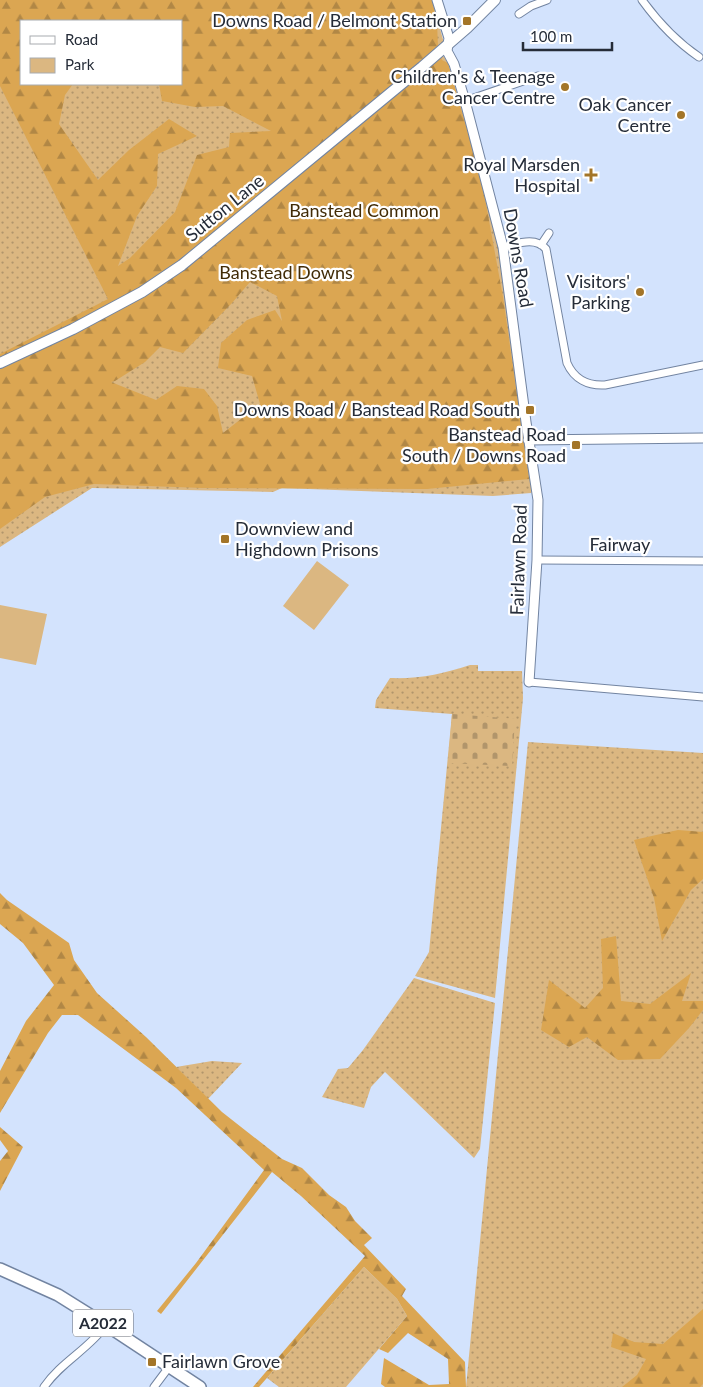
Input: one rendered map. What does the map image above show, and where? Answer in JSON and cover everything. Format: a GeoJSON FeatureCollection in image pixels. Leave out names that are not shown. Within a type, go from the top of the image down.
{"type":"FeatureCollection","features":[{"type":"Feature","properties":{"kind":"main road","name":"Sutton Lane"},"geometry":{"type":"LineString","coordinates":[[0,363],[73,329],[142,292],[182,265],[448,44],[495,0]]}},
{"type":"Feature","properties":{"kind":"main road","name":"A2022"},"geometry":{"type":"LineString","coordinates":[[0,1269],[58,1296],[200,1387]]}},
{"type":"Feature","properties":{"kind":"street","name":"Downs Road"},"geometry":{"type":"LineString","coordinates":[[437,0],[449,38],[447,51],[454,64],[466,101],[503,247],[528,440]]}},
{"type":"Feature","properties":{"kind":"street"},"geometry":{"type":"LineString","coordinates":[[519,14],[530,3],[546,0]]}},
{"type":"Feature","properties":{"kind":"street"},"geometry":{"type":"LineString","coordinates":[[642,0],[661,24],[699,57]]}},
{"type":"Feature","properties":{"kind":"street"},"geometry":{"type":"LineString","coordinates":[[466,101],[538,76]]}},
{"type":"Feature","properties":{"kind":"street"},"geometry":{"type":"LineString","coordinates":[[541,245],[549,233]]}},
{"type":"Feature","properties":{"kind":"street"},"geometry":{"type":"LineString","coordinates":[[503,247],[533,242],[546,249],[567,363],[579,378],[593,385],[605,386],[703,365]]}},
{"type":"Feature","properties":{"kind":"street"},"geometry":{"type":"LineString","coordinates":[[528,440],[703,438]]}},
{"type":"Feature","properties":{"kind":"street","name":"Fairlawn Road"},"geometry":{"type":"LineString","coordinates":[[528,440],[538,500],[538,560],[529,682]]}},
{"type":"Feature","properties":{"kind":"street","name":"Fairway"},"geometry":{"type":"LineString","coordinates":[[538,560],[703,561]]}},
{"type":"Feature","properties":{"kind":"street"},"geometry":{"type":"LineString","coordinates":[[529,682],[703,698]]}},
{"type":"Feature","properties":{"kind":"street"},"geometry":{"type":"LineString","coordinates":[[44,1387],[67,1361],[98,1337],[106,1325]]}},
{"type":"Feature","properties":{"kind":"street"},"geometry":{"type":"LineString","coordinates":[[154,1387],[169,1367]]}},
{"type":"Feature","properties":{"kind":"green space","name":"Banstead Common"},"geometry":{"type":"Polygon","coordinates":[[[0,0],[432,0],[444,43],[438,48],[448,63],[503,247],[535,483],[531,493],[493,496],[282,488],[273,492],[92,488],[0,547],[0,0]]]}},
{"type":"Feature","properties":{"kind":"green space","name":"Banstead Common"},"geometry":{"type":"Polygon","coordinates":[[[0,0],[432,0],[437,21],[438,47],[442,60],[448,63],[482,182],[503,297],[529,479],[427,489],[202,488],[94,484],[45,497],[0,529],[0,354],[108,299],[0,86],[0,0]],[[20,20],[20,85],[72,85],[65,95],[59,124],[98,180],[129,150],[169,119],[197,136],[158,154],[157,186],[137,216],[118,266],[130,258],[175,212],[197,155],[229,147],[230,133],[271,131],[223,106],[195,107],[162,101],[159,85],[182,85],[182,20],[20,20]],[[250,282],[183,353],[160,347],[145,362],[111,382],[156,400],[177,386],[204,389],[217,406],[223,433],[260,404],[252,376],[218,368],[221,343],[247,320],[275,310],[282,321],[277,296],[250,282]]]}},
{"type":"Feature","properties":{"kind":"green space"},"geometry":{"type":"Polygon","coordinates":[[[317,561],[349,585],[314,630],[283,606],[317,561]]]}},
{"type":"Feature","properties":{"kind":"green space"},"geometry":{"type":"Polygon","coordinates":[[[0,605],[47,614],[36,665],[0,658],[0,605]]]}},
{"type":"Feature","properties":{"kind":"green space"},"geometry":{"type":"Polygon","coordinates":[[[470,665],[478,665],[478,671],[522,671],[523,698],[495,998],[415,976],[429,952],[452,714],[375,708],[376,700],[390,678],[411,678],[431,675],[470,665]]]}},
{"type":"Feature","properties":{"kind":"green space"},"geometry":{"type":"Polygon","coordinates":[[[452,714],[515,719],[512,766],[448,763],[452,714]]]}},
{"type":"Feature","properties":{"kind":"green space"},"geometry":{"type":"Polygon","coordinates":[[[528,742],[703,753],[703,1387],[466,1387],[528,742]]]}},
{"type":"Feature","properties":{"kind":"green space"},"geometry":{"type":"Polygon","coordinates":[[[678,830],[703,832],[703,879],[691,890],[662,941],[654,898],[634,840],[678,830]]]}},
{"type":"Feature","properties":{"kind":"green space"},"geometry":{"type":"Polygon","coordinates":[[[0,893],[7,900],[69,943],[74,960],[97,993],[146,1037],[222,1112],[282,1159],[302,1168],[329,1195],[346,1207],[355,1221],[372,1238],[364,1245],[406,1289],[402,1296],[465,1362],[466,1387],[385,1387],[381,1384],[384,1358],[429,1385],[449,1384],[448,1359],[408,1333],[388,1353],[379,1349],[407,1316],[397,1299],[364,1267],[259,1387],[253,1387],[365,1256],[301,1196],[272,1172],[161,1314],[157,1311],[196,1263],[264,1170],[176,1088],[78,1015],[62,1015],[48,1033],[0,1113],[0,1071],[26,1021],[54,985],[23,943],[0,924],[0,893]]]}},
{"type":"Feature","properties":{"kind":"green space"},"geometry":{"type":"Polygon","coordinates":[[[616,936],[621,1001],[650,1004],[691,973],[682,1001],[703,1001],[703,1010],[660,1059],[618,1060],[587,1037],[569,1047],[541,1030],[549,980],[585,1008],[603,988],[601,939],[616,936]]]}},
{"type":"Feature","properties":{"kind":"green space"},"geometry":{"type":"Polygon","coordinates":[[[414,978],[495,1003],[480,1149],[474,1158],[385,1072],[371,1087],[364,1108],[322,1097],[338,1069],[348,1068],[414,978]]]}},
{"type":"Feature","properties":{"kind":"green space"},"geometry":{"type":"Polygon","coordinates":[[[212,1061],[242,1063],[208,1099],[176,1067],[212,1061]]]}},
{"type":"Feature","properties":{"kind":"green space"},"geometry":{"type":"Polygon","coordinates":[[[0,1127],[23,1147],[0,1191],[0,1161],[8,1151],[0,1140],[0,1127]]]}},
{"type":"Feature","properties":{"kind":"green space"},"geometry":{"type":"Polygon","coordinates":[[[364,1267],[397,1299],[407,1316],[346,1387],[279,1387],[267,1378],[364,1267]]]}},
{"type":"Feature","properties":{"kind":"green space"},"geometry":{"type":"Polygon","coordinates":[[[703,1309],[703,1384],[700,1387],[622,1387],[637,1375],[646,1359],[611,1347],[613,1333],[634,1342],[663,1344],[703,1309]]]}},
{"type":"Feature","properties":{"kind":"place","name":"Downs Road / Belmont Station"},"geometry":{"type":"Point","coordinates":[467,21]}},
{"type":"Feature","properties":{"kind":"place","name":"Children's & Teenage Cancer Centre"},"geometry":{"type":"Point","coordinates":[565,87]}},
{"type":"Feature","properties":{"kind":"place","name":"Oak Cancer Centre"},"geometry":{"type":"Point","coordinates":[681,115]}},
{"type":"Feature","properties":{"kind":"place","name":"Royal Marsden Hospital"},"geometry":{"type":"Point","coordinates":[591,175]}},
{"type":"Feature","properties":{"kind":"place","name":"Visitors' Parking"},"geometry":{"type":"Point","coordinates":[640,292]}},
{"type":"Feature","properties":{"kind":"place","name":"Downs Road / Banstead Road South"},"geometry":{"type":"Point","coordinates":[530,410]}},
{"type":"Feature","properties":{"kind":"place","name":"Banstead Road South / Downs Road"},"geometry":{"type":"Point","coordinates":[576,445]}},
{"type":"Feature","properties":{"kind":"place","name":"Downview and Highdown Prisons"},"geometry":{"type":"Point","coordinates":[225,539]}},
{"type":"Feature","properties":{"kind":"place","name":"Fairlawn Grove"},"geometry":{"type":"Point","coordinates":[152,1362]}},
{"type":"Feature","properties":{"kind":"park label","name":"Banstead Downs"},"geometry":{"type":"Point","coordinates":[286,273]}}]}
